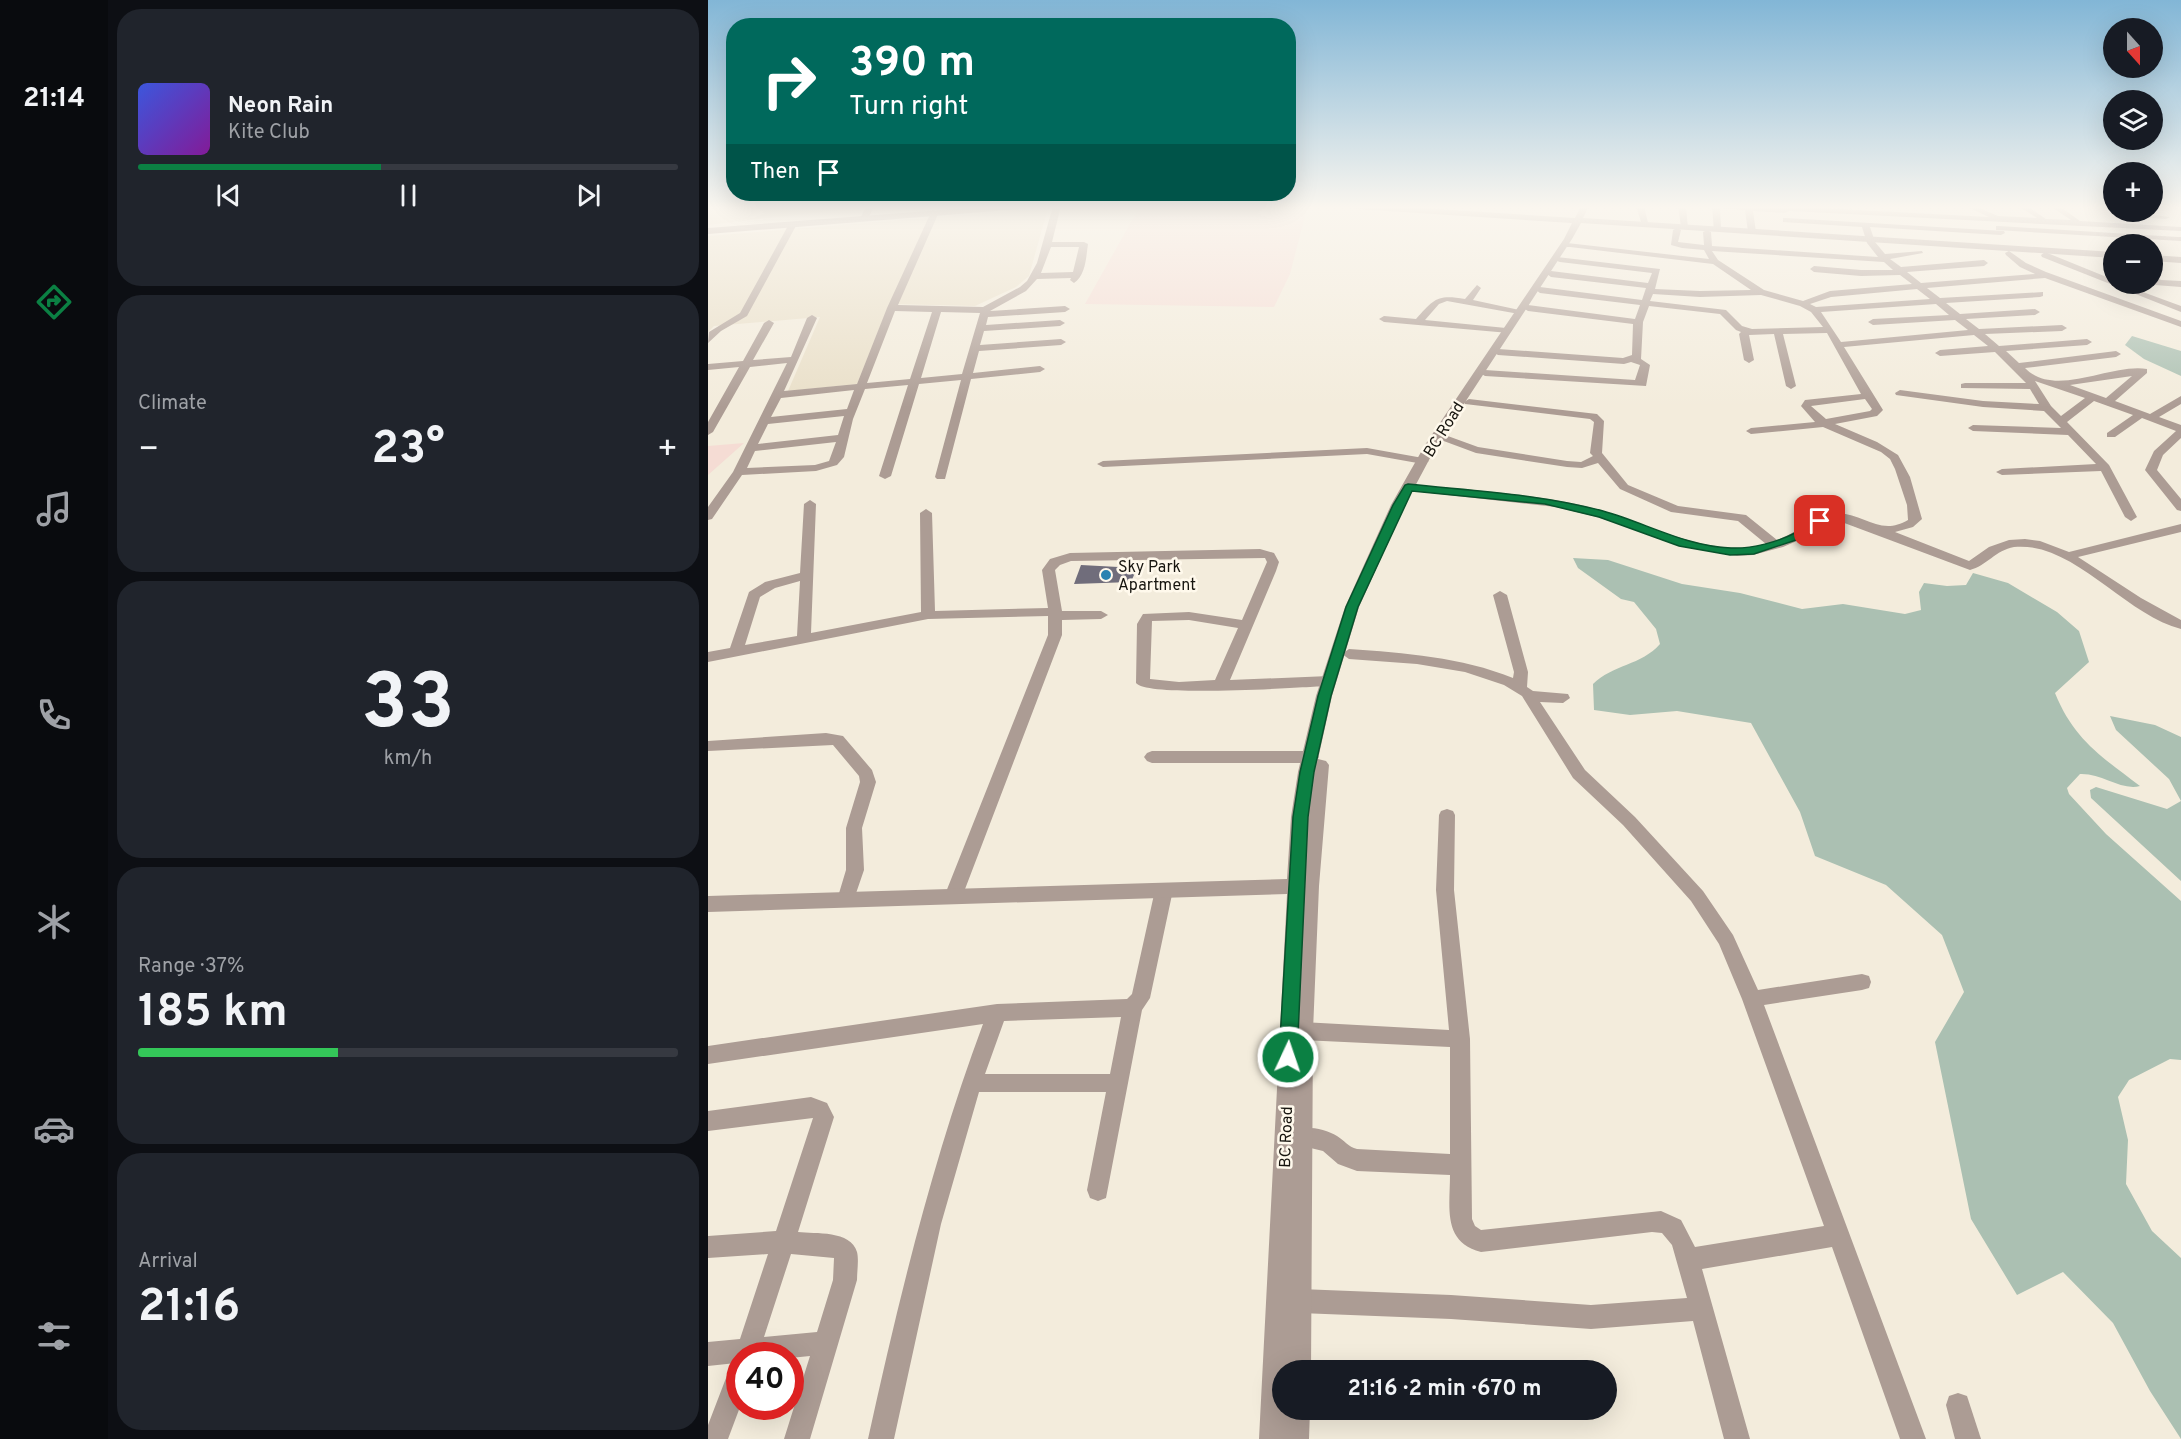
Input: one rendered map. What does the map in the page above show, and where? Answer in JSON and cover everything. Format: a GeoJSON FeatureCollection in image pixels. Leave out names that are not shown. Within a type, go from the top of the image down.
{"type":"FeatureCollection","features":[{"type":"Feature","properties":{"kind":"street"},"geometry":{"type":"LineString","coordinates":[[708,340],[717,328],[737,320],[744,314],[767,273]]}},
{"type":"Feature","properties":{"kind":"street"},"geometry":{"type":"LineString","coordinates":[[740,472],[824,466],[833,463],[838,457],[851,412],[908,273]]}},
{"type":"Feature","properties":{"kind":"street"},"geometry":{"type":"LineString","coordinates":[[941,477],[985,312],[1021,291],[1036,273]]}},
{"type":"Feature","properties":{"kind":"street"},"geometry":{"type":"LineString","coordinates":[[1035,276],[1075,277],[1076,273]]}},
{"type":"Feature","properties":{"kind":"street","name":"BC Road"},"geometry":{"type":"LineString","coordinates":[[1298,1360],[1303,886],[1300,817],[1311,757],[1334,681],[1352,607],[1398,505],[1445,438],[1465,402],[1546,273]]}},
{"type":"Feature","properties":{"kind":"street","name":"BC Road"},"geometry":{"type":"LineString","coordinates":[[1273,1439],[1303,886],[1318,773],[1334,681],[1349,654],[1362,607],[1423,461],[1485,373],[1506,331],[1551,273]]}},
{"type":"Feature","properties":{"kind":"street"},"geometry":{"type":"LineString","coordinates":[[1604,273],[1651,288],[1700,294],[1761,292],[1803,304],[1815,310],[1830,330],[1868,396],[1877,407],[1876,412],[1826,423],[1751,431]]}},
{"type":"Feature","properties":{"kind":"street"},"geometry":{"type":"LineString","coordinates":[[1635,360],[1638,322],[1658,273]]}},
{"type":"Feature","properties":{"kind":"street"},"geometry":{"type":"LineString","coordinates":[[1733,273],[1761,292]]}},
{"type":"Feature","properties":{"kind":"street"},"geometry":{"type":"LineString","coordinates":[[1903,273],[1999,349],[2017,366],[2030,381],[2047,408],[2105,467],[2131,518]]}},
{"type":"Feature","properties":{"kind":"street"},"geometry":{"type":"LineString","coordinates":[[2044,273],[2181,324]]}},
{"type":"Feature","properties":{"kind":"street"},"geometry":{"type":"LineString","coordinates":[[1803,304],[1830,294],[2048,275]]}},
{"type":"Feature","properties":{"kind":"street"},"geometry":{"type":"LineString","coordinates":[[2163,281],[2181,284]]}},
{"type":"Feature","properties":{"kind":"street"},"geometry":{"type":"LineString","coordinates":[[2163,283],[2181,293]]}},
{"type":"Feature","properties":{"kind":"street"},"geometry":{"type":"LineString","coordinates":[[1467,302],[1477,288]]}},
{"type":"Feature","properties":{"kind":"street"},"geometry":{"type":"LineString","coordinates":[[1540,290],[1723,312],[1739,328],[1751,332]]}},
{"type":"Feature","properties":{"kind":"street"},"geometry":{"type":"LineString","coordinates":[[1815,310],[2040,294]]}},
{"type":"Feature","properties":{"kind":"street"},"geometry":{"type":"LineString","coordinates":[[2142,294],[2181,309]]}},
{"type":"Feature","properties":{"kind":"street"},"geometry":{"type":"LineString","coordinates":[[1419,322],[1441,299],[1638,322]]}},
{"type":"Feature","properties":{"kind":"street"},"geometry":{"type":"LineString","coordinates":[[892,308],[985,312],[1065,309]]}},
{"type":"Feature","properties":{"kind":"street"},"geometry":{"type":"LineString","coordinates":[[885,476],[937,310]]}},
{"type":"Feature","properties":{"kind":"street"},"geometry":{"type":"LineString","coordinates":[[1873,322],[1956,315],[2035,312]]}},
{"type":"Feature","properties":{"kind":"street"},"geometry":{"type":"LineString","coordinates":[[2168,321],[2181,315]]}},
{"type":"Feature","properties":{"kind":"street"},"geometry":{"type":"LineString","coordinates":[[708,516],[740,472],[812,318]]}},
{"type":"Feature","properties":{"kind":"street"},"geometry":{"type":"LineString","coordinates":[[1384,319],[1506,331]]}},
{"type":"Feature","properties":{"kind":"street"},"geometry":{"type":"LineString","coordinates":[[708,432],[769,323]]}},
{"type":"Feature","properties":{"kind":"street"},"geometry":{"type":"LineString","coordinates":[[979,328],[1060,323]]}},
{"type":"Feature","properties":{"kind":"street"},"geometry":{"type":"LineString","coordinates":[[1839,345],[1977,332],[2062,328]]}},
{"type":"Feature","properties":{"kind":"street"},"geometry":{"type":"LineString","coordinates":[[1749,360],[1744,334],[1830,330]]}},
{"type":"Feature","properties":{"kind":"street"},"geometry":{"type":"LineString","coordinates":[[1778,332],[1791,386]]}},
{"type":"Feature","properties":{"kind":"street"},"geometry":{"type":"LineString","coordinates":[[976,348],[1061,342]]}},
{"type":"Feature","properties":{"kind":"street"},"geometry":{"type":"LineString","coordinates":[[1940,353],[2087,342]]}},
{"type":"Feature","properties":{"kind":"street"},"geometry":{"type":"LineString","coordinates":[[1485,373],[1640,384],[1645,365],[1635,360],[1498,350]]}},
{"type":"Feature","properties":{"kind":"street"},"geometry":{"type":"LineString","coordinates":[[2017,366],[2115,354]]}},
{"type":"Feature","properties":{"kind":"street"},"geometry":{"type":"LineString","coordinates":[[708,367],[794,360]]}},
{"type":"Feature","properties":{"kind":"street"},"geometry":{"type":"LineString","coordinates":[[777,395],[1040,369]]}},
{"type":"Feature","properties":{"kind":"street"},"geometry":{"type":"LineString","coordinates":[[2057,384],[2143,371],[2108,403]]}},
{"type":"Feature","properties":{"kind":"street"},"geometry":{"type":"LineString","coordinates":[[1965,386],[2030,381],[2057,384],[2181,430],[2157,453],[2151,470],[2180,505]]}},
{"type":"Feature","properties":{"kind":"street"},"geometry":{"type":"LineString","coordinates":[[1900,393],[2047,408]]}},
{"type":"Feature","properties":{"kind":"street"},"geometry":{"type":"LineString","coordinates":[[1868,396],[1806,404],[1811,414],[1886,452],[1898,461],[1916,519],[1914,523],[1905,526],[1879,531]]}},
{"type":"Feature","properties":{"kind":"street"},"geometry":{"type":"LineString","coordinates":[[2061,422],[2093,397]]}},
{"type":"Feature","properties":{"kind":"street"},"geometry":{"type":"LineString","coordinates":[[2111,435],[2181,399]]}},
{"type":"Feature","properties":{"kind":"street"},"geometry":{"type":"LineString","coordinates":[[1465,402],[1593,416],[1599,421],[1596,449],[1599,458],[1623,487],[1675,509],[1742,518],[1774,544]]}},
{"type":"Feature","properties":{"kind":"street"},"geometry":{"type":"LineString","coordinates":[[765,421],[851,412]]}},
{"type":"Feature","properties":{"kind":"street"},"geometry":{"type":"LineString","coordinates":[[1973,428],[2070,432]]}},
{"type":"Feature","properties":{"kind":"street"},"geometry":{"type":"LineString","coordinates":[[752,448],[843,438]]}},
{"type":"Feature","properties":{"kind":"street"},"geometry":{"type":"LineString","coordinates":[[1445,438],[1476,450],[1557,463],[1582,465],[1599,458]]}},
{"type":"Feature","properties":{"kind":"street"},"geometry":{"type":"LineString","coordinates":[[1103,464],[1367,451],[1423,461]]}},
{"type":"Feature","properties":{"kind":"street"},"geometry":{"type":"LineString","coordinates":[[2002,472],[2105,467]]}},
{"type":"Feature","properties":{"kind":"street"},"geometry":{"type":"LineString","coordinates":[[1412,488],[1545,501],[1602,514],[1683,544],[1730,551],[1754,551],[1801,535],[1828,517],[1847,518],[1970,566],[1994,549],[2016,544],[2036,544],[2060,551],[2146,608],[2181,625]]}},
{"type":"Feature","properties":{"kind":"street"},"geometry":{"type":"LineString","coordinates":[[804,638],[810,504]]}},
{"type":"Feature","properties":{"kind":"street"},"geometry":{"type":"LineString","coordinates":[[926,513],[928,615]]}},
{"type":"Feature","properties":{"kind":"street"},"geometry":{"type":"LineString","coordinates":[[2068,556],[2181,528]]}},
{"type":"Feature","properties":{"kind":"street"},"geometry":{"type":"LineString","coordinates":[[953,897],[1055,634],[1055,612],[1048,570],[1055,562],[1070,557],[1260,553],[1270,556],[1273,562],[1220,685]]}},
{"type":"Feature","properties":{"kind":"street"},"geometry":{"type":"LineString","coordinates":[[736,651],[754,595],[770,585],[806,575]]}},
{"type":"Feature","properties":{"kind":"street"},"geometry":{"type":"LineString","coordinates":[[1500,595],[1525,692],[1579,774],[1629,821],[1692,890],[1727,940],[1752,999],[1913,1439]]}},
{"type":"Feature","properties":{"kind":"street"},"geometry":{"type":"LineString","coordinates":[[708,657],[928,615],[1055,612],[1059,616],[1101,615]]}},
{"type":"Feature","properties":{"kind":"street"},"geometry":{"type":"LineString","coordinates":[[1247,624],[1189,616],[1148,617],[1144,624],[1143,683],[1179,687],[1334,681]]}},
{"type":"Feature","properties":{"kind":"street"},"geometry":{"type":"LineString","coordinates":[[1349,654],[1449,664],[1498,678],[1525,692],[1563,698]]}},
{"type":"Feature","properties":{"kind":"street"},"geometry":{"type":"LineString","coordinates":[[708,746],[826,738],[838,740],[866,774],[868,782],[854,828],[855,870],[846,900]]}},
{"type":"Feature","properties":{"kind":"street"},"geometry":{"type":"LineString","coordinates":[[1152,757],[1311,757]]}},
{"type":"Feature","properties":{"kind":"street"},"geometry":{"type":"LineString","coordinates":[[1447,815],[1445,890],[1460,1039],[1461,1219],[1463,1230],[1470,1239],[1481,1241],[1664,1221],[1672,1225],[1679,1234],[1688,1260],[1737,1439]]}},
{"type":"Feature","properties":{"kind":"street"},"geometry":{"type":"LineString","coordinates":[[708,904],[1303,886]]}},
{"type":"Feature","properties":{"kind":"street"},"geometry":{"type":"LineString","coordinates":[[708,1055],[997,1013],[1121,1009],[1133,1006],[1141,998],[1164,891]]}},
{"type":"Feature","properties":{"kind":"street"},"geometry":{"type":"LineString","coordinates":[[1752,999],[1862,982]]}},
{"type":"Feature","properties":{"kind":"street"},"geometry":{"type":"LineString","coordinates":[[1098,1190],[1133,1006]]}},
{"type":"Feature","properties":{"kind":"street"},"geometry":{"type":"LineString","coordinates":[[881,1439],[907,1313],[943,1173],[971,1083],[997,1013]]}},
{"type":"Feature","properties":{"kind":"street"},"geometry":{"type":"LineString","coordinates":[[1302,1031],[1460,1039]]}},
{"type":"Feature","properties":{"kind":"street"},"geometry":{"type":"LineString","coordinates":[[971,1083],[1118,1083]]}},
{"type":"Feature","properties":{"kind":"street"},"geometry":{"type":"LineString","coordinates":[[708,1121],[811,1107],[820,1110],[824,1117],[750,1342]]}},
{"type":"Feature","properties":{"kind":"street"},"geometry":{"type":"LineString","coordinates":[[1301,1137],[1328,1142],[1346,1157],[1357,1160],[1461,1165]]}},
{"type":"Feature","properties":{"kind":"street"},"geometry":{"type":"LineString","coordinates":[[1688,1260],[1837,1235]]}},
{"type":"Feature","properties":{"kind":"street"},"geometry":{"type":"LineString","coordinates":[[708,1247],[783,1242],[838,1247],[846,1253],[845,1280],[796,1439]]}},
{"type":"Feature","properties":{"kind":"street"},"geometry":{"type":"LineString","coordinates":[[1300,1301],[1591,1317],[1702,1309]]}},
{"type":"Feature","properties":{"kind":"street"},"geometry":{"type":"LineString","coordinates":[[804,1346],[826,1343]]}},
{"type":"Feature","properties":{"kind":"street"},"geometry":{"type":"LineString","coordinates":[[708,1354],[726,1353]]}},
{"type":"Feature","properties":{"kind":"street"},"geometry":{"type":"LineString","coordinates":[[1958,1405],[1968,1439]]}},
{"type":"Feature","properties":{"kind":"street"},"geometry":{"type":"LineString","coordinates":[[715,1439],[726,1410]]}},
{"type":"Feature","properties":{"kind":"street"},"geometry":{"type":"LineString","coordinates":[[1295,1439],[1296,1420]]}},
{"type":"Feature","properties":{"kind":"shaded area"},"geometry":{"type":"Polygon","coordinates":[[[708,273],[1030,273],[1016,287],[975,306],[889,304],[857,384],[788,391],[820,317],[714,326],[708,332],[708,273]]]}},
{"type":"Feature","properties":{"kind":"shaded area"},"geometry":{"type":"Polygon","coordinates":[[[1102,273],[1290,273],[1274,307],[1085,304],[1102,273]]]}},
{"type":"Feature","properties":{"kind":"shaded area"},"geometry":{"type":"Polygon","coordinates":[[[744,443],[708,475],[708,446],[744,443]]]}},
{"type":"Feature","properties":{"kind":"green space"},"geometry":{"type":"Polygon","coordinates":[[[2132,336],[2181,351],[2181,376],[2144,359],[2125,345],[2132,336]]]}},
{"type":"Feature","properties":{"kind":"green space"},"geometry":{"type":"Polygon","coordinates":[[[1573,558],[1608,560],[1682,584],[1740,593],[1802,609],[1843,604],[1905,614],[1921,610],[1919,592],[1924,583],[1947,586],[1966,585],[1973,573],[2008,583],[2057,612],[2079,631],[2089,662],[2055,693],[2071,723],[2090,746],[2140,786],[2126,786],[2096,776],[2080,774],[2067,788],[2069,794],[2106,834],[2181,901],[2181,1060],[2170,1059],[2129,1080],[2118,1097],[2128,1140],[2126,1184],[2152,1231],[2181,1258],[2181,1439],[2150,1391],[2113,1323],[2063,1272],[2017,1295],[1971,1219],[1935,1042],[1964,992],[1942,935],[1886,885],[1815,856],[1800,812],[1751,723],[1677,711],[1630,715],[1594,710],[1593,684],[1609,673],[1645,656],[1660,644],[1656,629],[1634,602],[1621,599],[1578,568],[1573,558]]]}},
{"type":"Feature","properties":{"kind":"green space"},"geometry":{"type":"Polygon","coordinates":[[[2110,716],[2155,725],[2181,737],[2181,801],[2169,779],[2116,730],[2110,716]]]}},
{"type":"Feature","properties":{"kind":"green space"},"geometry":{"type":"Polygon","coordinates":[[[2096,787],[2167,809],[2181,801],[2181,881],[2091,798],[2090,790],[2096,787]]]}},
{"type":"Feature","properties":{"kind":"building","name":"Sky Park Apartment"},"geometry":{"type":"Polygon","coordinates":[[[1081,565],[1137,568],[1131,582],[1074,584],[1081,565]]]}},
{"type":"Feature","properties":{"kind":"place","name":"Sky Park Apartment"},"geometry":{"type":"Point","coordinates":[1106,575]}},
{"type":"Feature","properties":{"kind":"route"},"geometry":{"type":"LineString","coordinates":[[1288,1057],[1300,817],[1307,772],[1324,696],[1352,607],[1398,505],[1408,488],[1531,498],[1602,514],[1683,544],[1742,552],[1754,551],[1801,535],[1820,521]]}}]}
